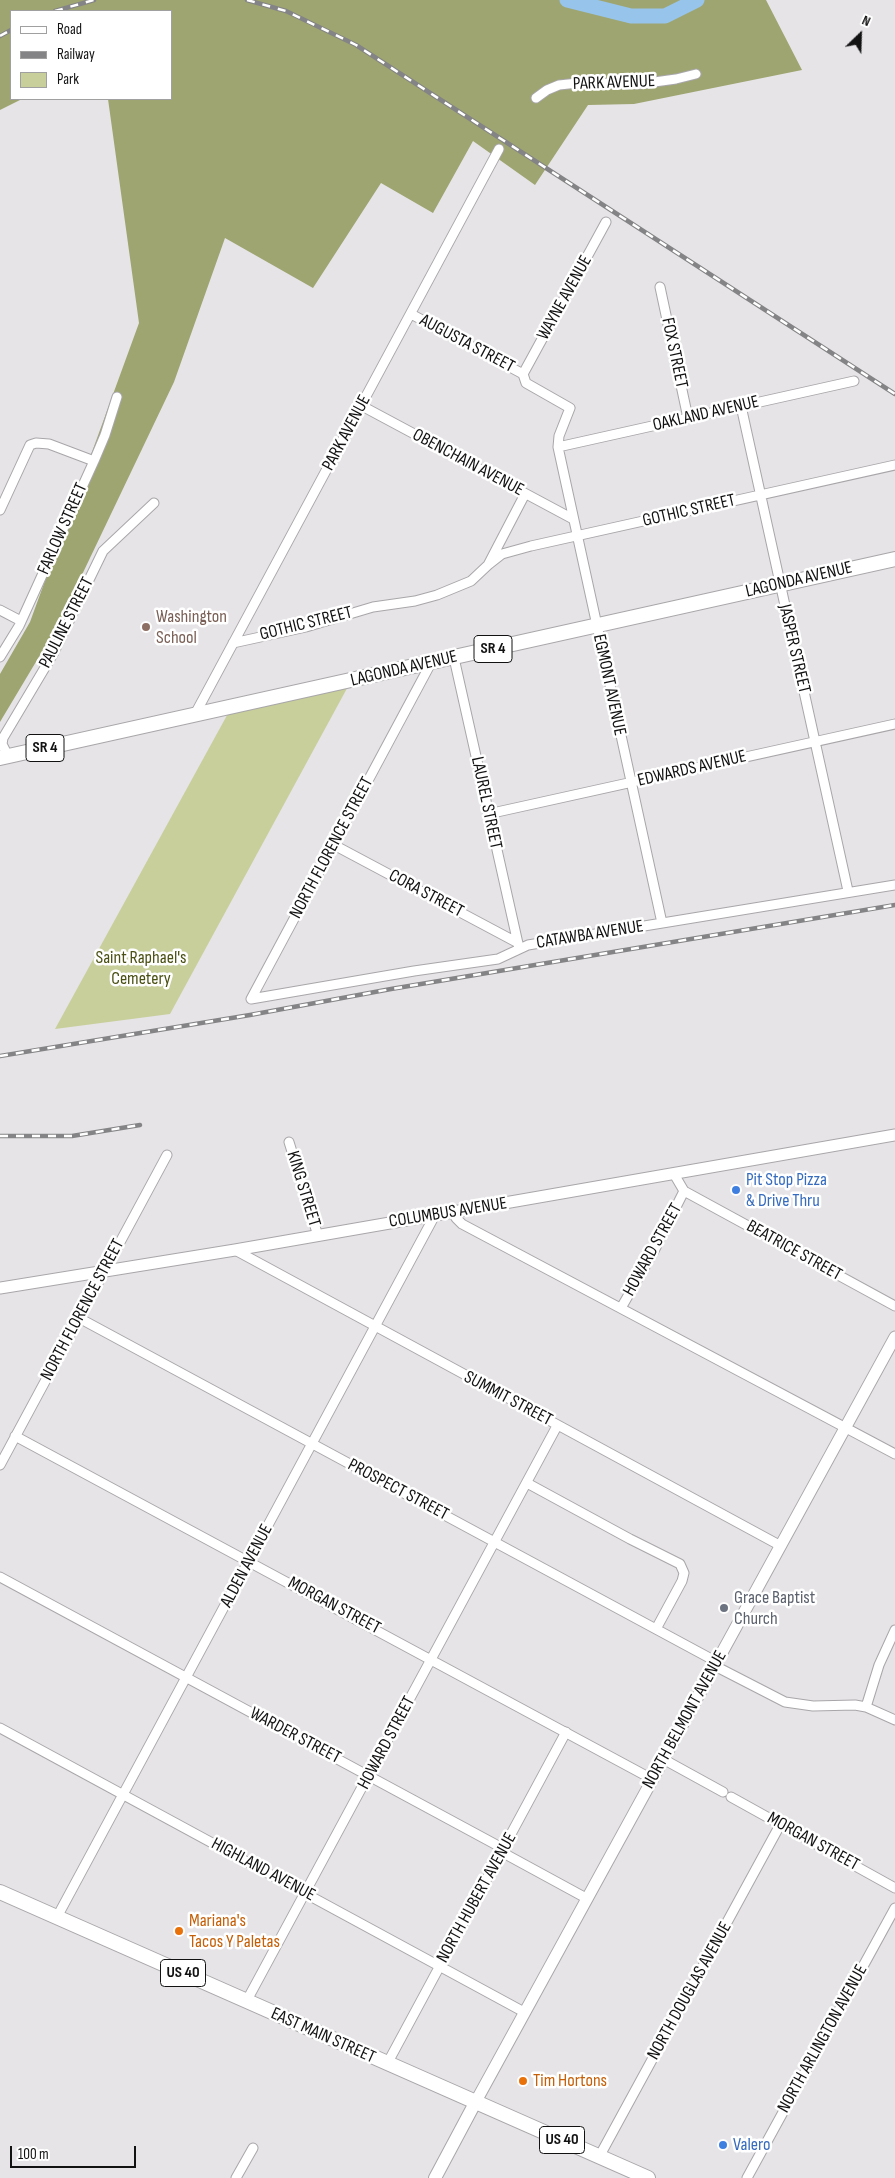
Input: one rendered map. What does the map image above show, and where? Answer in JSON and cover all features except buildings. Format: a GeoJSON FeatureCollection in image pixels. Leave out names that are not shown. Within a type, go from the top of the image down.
{"type":"FeatureCollection","features":[{"type":"Feature","properties":{"kind":"main road","name":"LAGONDA AVENUE"},"geometry":{"type":"LineString","coordinates":[[4,757],[895,559]]}},
{"type":"Feature","properties":{"kind":"main road","name":"EAST MAIN STREET"},"geometry":{"type":"LineString","coordinates":[[0,1892],[648,2178]]}},
{"type":"Feature","properties":{"kind":"main road"},"geometry":{"type":"LineString","coordinates":[[435,2178],[476,2103]]}},
{"type":"Feature","properties":{"kind":"street","name":"PARK AVENUE"},"geometry":{"type":"LineString","coordinates":[[536,98],[547,90],[559,85],[578,83],[640,84],[696,74]]}},
{"type":"Feature","properties":{"kind":"street","name":"PARK AVENUE"},"geometry":{"type":"LineString","coordinates":[[194,716],[499,150]]}},
{"type":"Feature","properties":{"kind":"street","name":"WAYNE AVENUE"},"geometry":{"type":"LineString","coordinates":[[523,374],[606,222]]}},
{"type":"Feature","properties":{"kind":"street","name":"FOX STREET"},"geometry":{"type":"LineString","coordinates":[[660,287],[688,418]]}},
{"type":"Feature","properties":{"kind":"street","name":"AUGUSTA STREET"},"geometry":{"type":"LineString","coordinates":[[411,314],[523,374],[526,383],[570,408],[559,436],[558,447]]}},
{"type":"Feature","properties":{"kind":"street","name":"OAKLAND AVENUE"},"geometry":{"type":"LineString","coordinates":[[558,447],[854,381]]}},
{"type":"Feature","properties":{"kind":"street","name":"FARLOW STREET"},"geometry":{"type":"LineString","coordinates":[[0,657],[21,621],[94,461],[105,435],[117,397]]}},
{"type":"Feature","properties":{"kind":"street","name":"OBENCHAIN AVENUE"},"geometry":{"type":"LineString","coordinates":[[362,406],[573,519]]}},
{"type":"Feature","properties":{"kind":"street","name":"JASPER STREET"},"geometry":{"type":"LineString","coordinates":[[741,406],[848,892]]}},
{"type":"Feature","properties":{"kind":"street"},"geometry":{"type":"LineString","coordinates":[[0,510],[30,445],[36,443],[49,444],[94,461]]}},
{"type":"Feature","properties":{"kind":"street","name":"EGMONT AVENUE"},"geometry":{"type":"LineString","coordinates":[[558,447],[662,923]]}},
{"type":"Feature","properties":{"kind":"street","name":"GOTHIC STREET"},"geometry":{"type":"LineString","coordinates":[[234,643],[306,627],[373,607],[415,601],[437,595],[470,580],[502,554],[760,494],[895,465]]}},
{"type":"Feature","properties":{"kind":"street","name":"GOTHIC STREET"},"geometry":{"type":"LineString","coordinates":[[488,566],[525,494]]}},
{"type":"Feature","properties":{"kind":"street","name":"PAULINE STREET"},"geometry":{"type":"LineString","coordinates":[[4,757],[3,738],[53,654],[103,551],[154,503]]}},
{"type":"Feature","properties":{"kind":"street"},"geometry":{"type":"LineString","coordinates":[[0,610],[21,621]]}},
{"type":"Feature","properties":{"kind":"street","name":"LAUREL STREET"},"geometry":{"type":"LineString","coordinates":[[454,658],[518,946]]}},
{"type":"Feature","properties":{"kind":"street","name":"NORTH FLORENCE STREET"},"geometry":{"type":"LineString","coordinates":[[288,993],[251,999],[431,663]]}},
{"type":"Feature","properties":{"kind":"street","name":"EDWARDS AVENUE"},"geometry":{"type":"LineString","coordinates":[[488,814],[895,724]]}},
{"type":"Feature","properties":{"kind":"street","name":"CORA STREET"},"geometry":{"type":"LineString","coordinates":[[334,845],[518,946]]}},
{"type":"Feature","properties":{"kind":"street","name":"CATAWBA AVENUE"},"geometry":{"type":"LineString","coordinates":[[288,993],[414,971],[498,959],[510,955],[518,946],[895,885]]}},
{"type":"Feature","properties":{"kind":"street","name":"COLUMBUS AVENUE"},"geometry":{"type":"LineString","coordinates":[[0,1288],[318,1236],[895,1136]]}},
{"type":"Feature","properties":{"kind":"street","name":"KING STREET"},"geometry":{"type":"LineString","coordinates":[[289,1142],[318,1236]]}},
{"type":"Feature","properties":{"kind":"street","name":"NORTH FLORENCE STREET"},"geometry":{"type":"LineString","coordinates":[[0,1464],[167,1155]]}},
{"type":"Feature","properties":{"kind":"street"},"geometry":{"type":"LineString","coordinates":[[674,1174],[684,1191]]}},
{"type":"Feature","properties":{"kind":"street","name":"BEATRICE STREET"},"geometry":{"type":"LineString","coordinates":[[684,1191],[895,1306]]}},
{"type":"Feature","properties":{"kind":"street","name":"HOWARD STREET"},"geometry":{"type":"LineString","coordinates":[[621,1308],[654,1251],[684,1191]]}},
{"type":"Feature","properties":{"kind":"street"},"geometry":{"type":"LineString","coordinates":[[453,1212],[462,1224],[895,1454]]}},
{"type":"Feature","properties":{"kind":"street","name":"ALDEN AVENUE"},"geometry":{"type":"LineString","coordinates":[[57,1917],[436,1215]]}},
{"type":"Feature","properties":{"kind":"street","name":"SUMMIT STREET"},"geometry":{"type":"LineString","coordinates":[[235,1250],[781,1546]]}},
{"type":"Feature","properties":{"kind":"street","name":"PROSPECT STREET"},"geometry":{"type":"LineString","coordinates":[[78,1318],[656,1629],[785,1702],[813,1706],[855,1705],[866,1707]]}},
{"type":"Feature","properties":{"kind":"street","name":"NORTH BELMONT AVENUE"},"geometry":{"type":"LineString","coordinates":[[476,2103],[586,1898],[717,1665],[895,1337]]}},
{"type":"Feature","properties":{"kind":"street","name":"HOWARD STREET"},"geometry":{"type":"LineString","coordinates":[[246,2002],[558,1426]]}},
{"type":"Feature","properties":{"kind":"street","name":"MORGAN STREET"},"geometry":{"type":"LineString","coordinates":[[15,1436],[652,1778]]}},
{"type":"Feature","properties":{"kind":"street"},"geometry":{"type":"LineString","coordinates":[[527,1483],[680,1564],[684,1573],[682,1581],[656,1629]]}},
{"type":"Feature","properties":{"kind":"street","name":"WARDER STREET"},"geometry":{"type":"LineString","coordinates":[[0,1577],[504,1849],[507,1855],[586,1898]]}},
{"type":"Feature","properties":{"kind":"street"},"geometry":{"type":"LineString","coordinates":[[895,1630],[879,1665],[866,1707],[895,1720]]}},
{"type":"Feature","properties":{"kind":"street","name":"HIGHLAND AVENUE"},"geometry":{"type":"LineString","coordinates":[[0,1728],[524,2012]]}},
{"type":"Feature","properties":{"kind":"street","name":"NORTH HUBERT AVENUE"},"geometry":{"type":"LineString","coordinates":[[387,2064],[566,1732]]}},
{"type":"Feature","properties":{"kind":"street","name":"MORGAN STREET"},"geometry":{"type":"LineString","coordinates":[[663,1759],[895,1888]]}},
{"type":"Feature","properties":{"kind":"street","name":"NORTH DOUGLAS AVENUE"},"geometry":{"type":"LineString","coordinates":[[599,2157],[780,1825]]}},
{"type":"Feature","properties":{"kind":"street","name":"NORTH ARLINGTON AVENUE"},"geometry":{"type":"LineString","coordinates":[[747,2178],[895,1908]]}},
{"type":"Feature","properties":{"kind":"street"},"geometry":{"type":"LineString","coordinates":[[236,2178],[252,2148]]}},
{"type":"Feature","properties":{"kind":"green space"},"geometry":{"type":"Polygon","coordinates":[[[0,0],[766,0],[802,70],[634,104],[588,105],[535,185],[473,141],[433,213],[381,183],[313,288],[225,238],[174,382],[58,625],[0,722],[0,674],[30,622],[139,323],[108,100],[172,100],[172,10],[10,10],[10,100],[20,100],[0,110],[0,0]]]}},
{"type":"Feature","properties":{"kind":"green space","name":"Saint Raphael's Cemetery"},"geometry":{"type":"Polygon","coordinates":[[[351,681],[170,1014],[55,1029],[231,708],[351,681]]]}},
{"type":"Feature","properties":{"kind":"waterway"},"geometry":{"type":"LineString","coordinates":[[567,0],[631,16],[665,16],[697,0]]}},
{"type":"Feature","properties":{"kind":"railway"},"geometry":{"type":"LineString","coordinates":[[59,10],[94,0]]}},
{"type":"Feature","properties":{"kind":"railway"},"geometry":{"type":"LineString","coordinates":[[247,0],[286,11],[356,45],[895,394]]}},
{"type":"Feature","properties":{"kind":"railway"},"geometry":{"type":"LineString","coordinates":[[0,36],[10,31]]}},
{"type":"Feature","properties":{"kind":"railway"},"geometry":{"type":"LineString","coordinates":[[0,1056],[895,905]]}},
{"type":"Feature","properties":{"kind":"railway"},"geometry":{"type":"LineString","coordinates":[[0,1136],[72,1136],[140,1125]]}},
{"type":"Feature","properties":{"kind":"place","name":"Washington School"},"geometry":{"type":"Point","coordinates":[146,627]}},
{"type":"Feature","properties":{"kind":"place","name":"Pit Stop Pizza & Drive Thru"},"geometry":{"type":"Point","coordinates":[736,1190]}},
{"type":"Feature","properties":{"kind":"place","name":"Grace Baptist Church"},"geometry":{"type":"Point","coordinates":[724,1608]}},
{"type":"Feature","properties":{"kind":"place","name":"Mariana's Tacos Y Paletas"},"geometry":{"type":"Point","coordinates":[179,1931]}},
{"type":"Feature","properties":{"kind":"place","name":"Tim Hortons"},"geometry":{"type":"Point","coordinates":[523,2081]}},
{"type":"Feature","properties":{"kind":"place","name":"Valero"},"geometry":{"type":"Point","coordinates":[723,2145]}}]}
